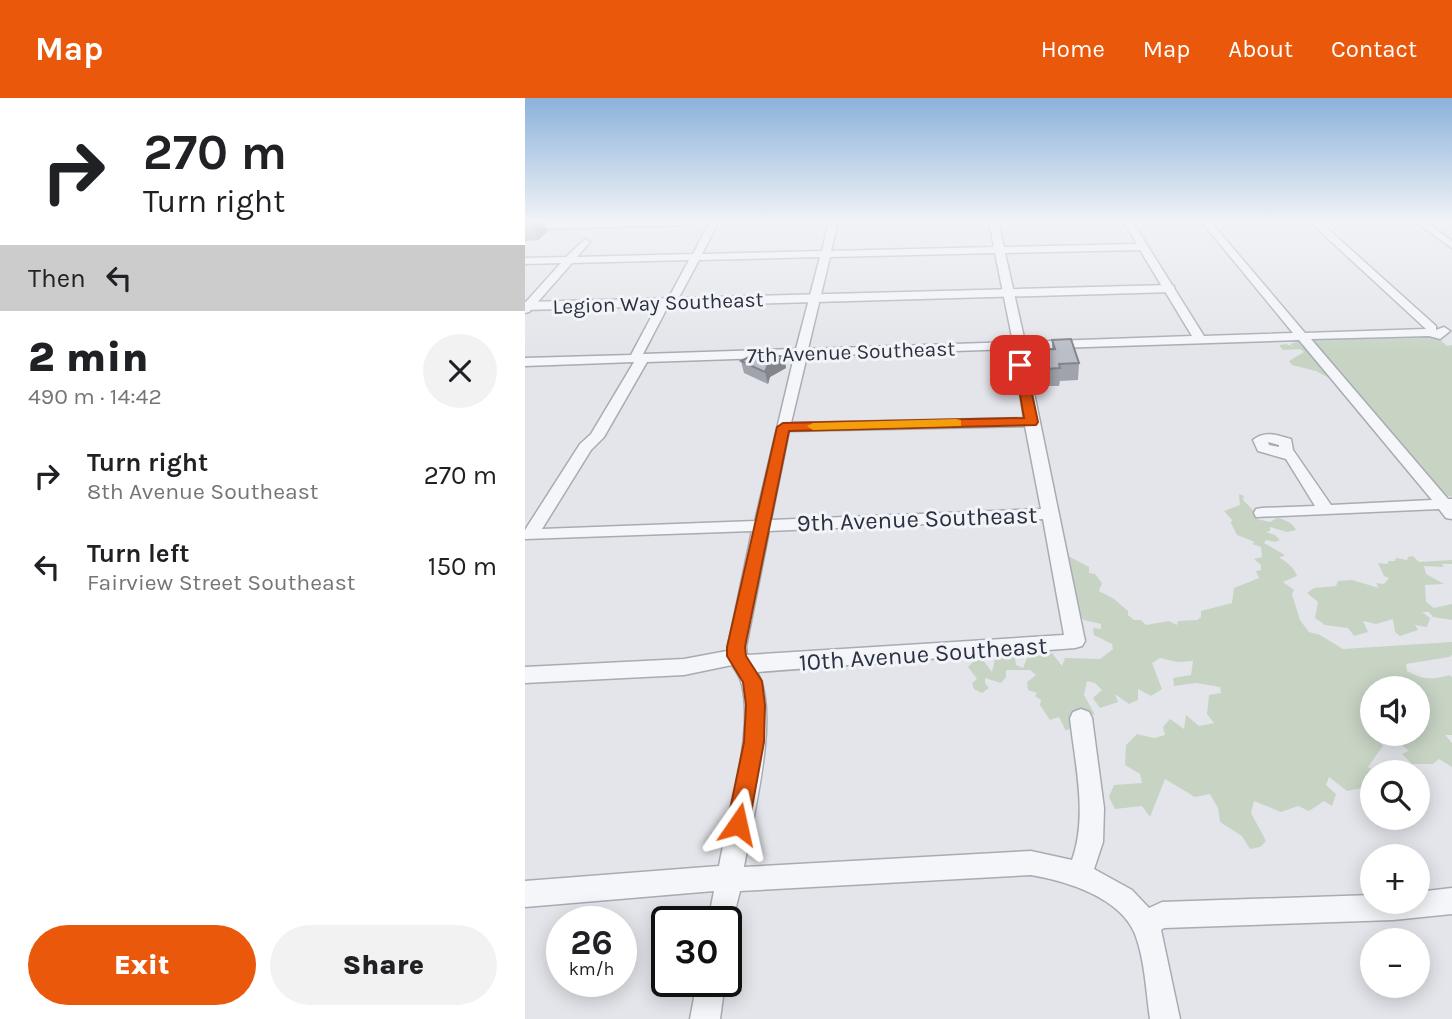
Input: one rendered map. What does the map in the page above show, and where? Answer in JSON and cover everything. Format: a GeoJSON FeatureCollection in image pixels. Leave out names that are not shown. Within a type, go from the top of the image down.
{"type":"FeatureCollection","features":[{"type":"Feature","properties":{"kind":"street"},"geometry":{"type":"LineString","coordinates":[[526,308],[566,264]]}},
{"type":"Feature","properties":{"kind":"street"},"geometry":{"type":"LineString","coordinates":[[639,358],[662,308],[671,303],[691,264]]}},
{"type":"Feature","properties":{"kind":"street"},"geometry":{"type":"LineString","coordinates":[[724,906],[754,742],[756,705],[752,681],[740,661],[736,647],[783,427],[824,264]]}},
{"type":"Feature","properties":{"kind":"street"},"geometry":{"type":"LineString","coordinates":[[1002,264],[1031,422],[1052,514]]}},
{"type":"Feature","properties":{"kind":"street"},"geometry":{"type":"LineString","coordinates":[[1153,264],[1199,338]]}},
{"type":"Feature","properties":{"kind":"street"},"geometry":{"type":"LineString","coordinates":[[1242,264],[1449,507]]}},
{"type":"Feature","properties":{"kind":"street"},"geometry":{"type":"LineString","coordinates":[[1362,264],[1452,345]]}},
{"type":"Feature","properties":{"kind":"street","name":"Legion Way Southeast"},"geometry":{"type":"LineString","coordinates":[[526,308],[1169,289]]}},
{"type":"Feature","properties":{"kind":"street","name":"7th Avenue Southeast"},"geometry":{"type":"LineString","coordinates":[[525,362],[1439,331]]}},
{"type":"Feature","properties":{"kind":"street","name":"9th Avenue Southeast"},"geometry":{"type":"LineString","coordinates":[[639,358],[597,437],[585,447],[530,535],[1052,514]]}},
{"type":"Feature","properties":{"kind":"street"},"geometry":{"type":"LineString","coordinates":[[783,427],[1031,422]]}},
{"type":"Feature","properties":{"kind":"street"},"geometry":{"type":"LineString","coordinates":[[1284,451],[1292,456],[1326,510]]}},
{"type":"Feature","properties":{"kind":"street"},"geometry":{"type":"LineString","coordinates":[[1262,513],[1449,507]]}},
{"type":"Feature","properties":{"kind":"street","name":"10th Avenue Southeast"},"geometry":{"type":"LineString","coordinates":[[740,661],[770,664],[1064,644],[1075,641],[1052,514]]}},
{"type":"Feature","properties":{"kind":"street"},"geometry":{"type":"LineString","coordinates":[[525,675],[684,667],[740,661]]}},
{"type":"Feature","properties":{"kind":"street"},"geometry":{"type":"LineString","coordinates":[[1080,718],[1092,808],[1091,842],[1080,874]]}},
{"type":"Feature","properties":{"kind":"street"},"geometry":{"type":"LineString","coordinates":[[525,894],[728,878],[755,880],[1031,863],[1064,868],[1095,881],[1130,908],[1145,924],[1165,1019]]}},
{"type":"Feature","properties":{"kind":"street"},"geometry":{"type":"LineString","coordinates":[[1145,924],[1162,915],[1393,907],[1452,901]]}},
{"type":"Feature","properties":{"kind":"street"},"geometry":{"type":"LineString","coordinates":[[705,1019],[709,997]]}},
{"type":"Feature","properties":{"kind":"green space"},"geometry":{"type":"Polygon","coordinates":[[[1437,337],[1447,346],[1452,345],[1452,497],[1440,493],[1335,381],[1316,371],[1292,365],[1289,361],[1304,352],[1301,349],[1283,350],[1279,345],[1294,347],[1290,344],[1317,338],[1437,337]]]}},
{"type":"Feature","properties":{"kind":"green space"},"geometry":{"type":"Polygon","coordinates":[[[1239,494],[1244,496],[1243,500],[1258,515],[1257,519],[1270,522],[1277,518],[1285,520],[1296,530],[1287,532],[1270,527],[1270,531],[1266,532],[1280,540],[1266,540],[1264,543],[1285,555],[1279,558],[1296,573],[1297,576],[1283,582],[1294,590],[1292,594],[1300,620],[1309,632],[1320,635],[1343,649],[1452,642],[1452,655],[1449,657],[1406,664],[1407,671],[1418,676],[1360,676],[1360,746],[1383,746],[1373,760],[1360,760],[1360,788],[1347,791],[1329,777],[1326,785],[1336,794],[1332,806],[1324,801],[1309,811],[1298,806],[1281,812],[1254,801],[1251,813],[1266,841],[1260,847],[1250,849],[1242,836],[1220,822],[1218,808],[1210,794],[1195,797],[1165,779],[1150,817],[1142,806],[1115,809],[1109,797],[1114,785],[1142,783],[1140,774],[1125,765],[1126,745],[1137,734],[1154,738],[1165,735],[1163,727],[1170,719],[1184,729],[1186,715],[1199,726],[1214,723],[1207,714],[1209,695],[1221,693],[1220,687],[1196,683],[1174,686],[1173,678],[1191,675],[1193,661],[1177,662],[1160,658],[1152,663],[1162,689],[1151,696],[1138,689],[1138,700],[1129,704],[1115,694],[1118,702],[1100,708],[1093,698],[1102,690],[1095,683],[1087,681],[1084,695],[1095,715],[1091,714],[1066,731],[1059,717],[1050,720],[1040,705],[1041,700],[1035,696],[1037,693],[1028,690],[1027,682],[1036,675],[1030,670],[1006,670],[1006,677],[1001,683],[985,678],[989,688],[982,693],[974,689],[972,683],[977,679],[968,667],[974,661],[983,660],[992,672],[995,659],[1003,653],[1014,652],[1016,665],[1023,668],[1027,658],[1052,653],[1062,666],[1065,658],[1100,659],[1113,649],[1112,644],[1094,635],[1093,628],[1101,629],[1101,624],[1084,620],[1066,602],[1075,592],[1069,588],[1066,571],[1070,568],[1065,558],[1068,556],[1089,567],[1089,573],[1095,574],[1102,583],[1099,591],[1114,599],[1134,620],[1141,620],[1146,625],[1169,621],[1177,625],[1178,621],[1197,620],[1201,617],[1201,611],[1232,603],[1234,588],[1259,578],[1256,571],[1261,570],[1261,565],[1254,559],[1262,557],[1261,547],[1237,535],[1232,520],[1224,511],[1240,505],[1239,494]]]}},
{"type":"Feature","properties":{"kind":"green space"},"geometry":{"type":"Polygon","coordinates":[[[1413,556],[1419,562],[1452,560],[1452,564],[1442,564],[1444,567],[1424,566],[1426,574],[1444,584],[1425,585],[1426,602],[1434,608],[1452,604],[1452,620],[1422,612],[1430,618],[1427,627],[1415,625],[1418,630],[1400,636],[1395,632],[1393,619],[1376,624],[1363,621],[1368,632],[1354,636],[1348,628],[1325,625],[1315,618],[1318,602],[1307,593],[1314,588],[1336,586],[1338,581],[1352,580],[1379,588],[1376,583],[1384,584],[1389,578],[1384,576],[1378,563],[1388,564],[1388,561],[1395,561],[1396,558],[1407,560],[1413,556]]]}},
{"type":"Feature","properties":{"kind":"green space"},"geometry":{"type":"Polygon","coordinates":[[[1449,675],[1452,677],[1452,735],[1445,735],[1452,743],[1452,767],[1439,759],[1433,764],[1430,764],[1430,760],[1408,760],[1402,754],[1409,751],[1403,746],[1430,746],[1430,678],[1449,675]]]}},
{"type":"Feature","properties":{"kind":"building"},"geometry":{"type":"Polygon","coordinates":[[[1071,339],[1079,363],[1059,364],[1060,368],[1045,369],[1040,350],[1055,349],[1052,340],[1071,339]]]}},
{"type":"Feature","properties":{"kind":"building"},"geometry":{"type":"Polygon","coordinates":[[[759,352],[784,357],[768,365],[765,372],[741,361],[759,352]]]}},
{"type":"Feature","properties":{"kind":"slow traffic"},"geometry":{"type":"LineString","coordinates":[[813,426],[956,423]]}},
{"type":"Feature","properties":{"kind":"route"},"geometry":{"type":"LineString","coordinates":[[738,824],[754,742],[756,705],[752,681],[737,656],[736,647],[783,427],[1031,422],[1020,365]]}}]}
